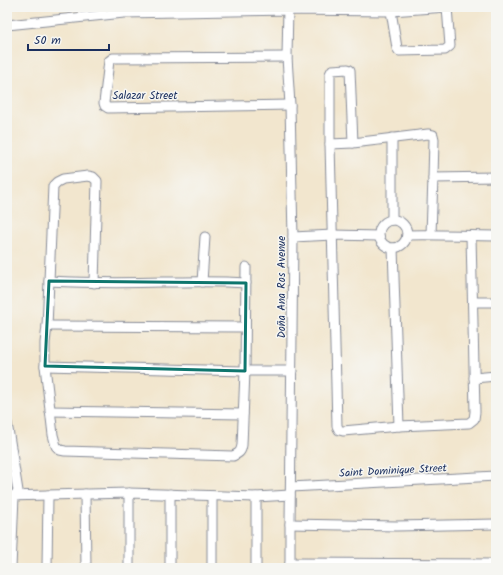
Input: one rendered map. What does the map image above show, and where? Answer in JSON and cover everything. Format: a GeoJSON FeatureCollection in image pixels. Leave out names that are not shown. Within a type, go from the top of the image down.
{"type":"FeatureCollection","features":[{"type":"Feature","properties":{"kind":"street"},"geometry":{"type":"LineString","coordinates":[[7,25],[124,10],[288,9],[391,12],[447,7],[450,46],[445,50],[399,51],[397,48],[391,12]]}},
{"type":"Feature","properties":{"kind":"street","name":"Doña Ana Ros Avenue"},"geometry":{"type":"LineString","coordinates":[[288,9],[287,57],[290,105],[293,237],[290,566]]}},
{"type":"Feature","properties":{"kind":"street","name":"Salazar Street"},"geometry":{"type":"LineString","coordinates":[[287,57],[113,58],[109,61],[104,103],[108,108],[290,105]]}},
{"type":"Feature","properties":{"kind":"street"},"geometry":{"type":"LineString","coordinates":[[353,143],[350,70],[348,68],[332,70],[330,74],[330,144],[337,428],[343,431],[399,426],[469,423],[474,419],[476,412],[471,236]]}},
{"type":"Feature","properties":{"kind":"street"},"geometry":{"type":"LineString","coordinates":[[330,144],[353,143],[428,134],[433,135],[431,234]]}},
{"type":"Feature","properties":{"kind":"street"},"geometry":{"type":"LineString","coordinates":[[392,138],[392,220]]}},
{"type":"Feature","properties":{"kind":"street"},"geometry":{"type":"LineString","coordinates":[[94,283],[98,181],[93,177],[88,176],[62,179],[53,186],[45,343],[45,366],[53,435],[56,446],[60,450],[65,451],[233,456],[242,450],[245,371],[246,267]]}},
{"type":"Feature","properties":{"kind":"street"},"geometry":{"type":"LineString","coordinates":[[433,178],[496,177]]}},
{"type":"Feature","properties":{"kind":"street"},"geometry":{"type":"LineString","coordinates":[[392,220],[403,224],[407,235],[405,242],[400,247],[392,248],[381,242],[379,236],[380,228],[385,223],[392,220]]}},
{"type":"Feature","properties":{"kind":"street"},"geometry":{"type":"LineString","coordinates":[[407,235],[431,234],[496,236]]}},
{"type":"Feature","properties":{"kind":"street"},"geometry":{"type":"LineString","coordinates":[[293,237],[333,235],[379,236]]}},
{"type":"Feature","properties":{"kind":"street"},"geometry":{"type":"LineString","coordinates":[[202,282],[205,237]]}},
{"type":"Feature","properties":{"kind":"street"},"geometry":{"type":"LineString","coordinates":[[392,248],[399,426]]}},
{"type":"Feature","properties":{"kind":"street"},"geometry":{"type":"LineString","coordinates":[[49,281],[94,283],[246,283]]}},
{"type":"Feature","properties":{"kind":"street"},"geometry":{"type":"LineString","coordinates":[[473,302],[496,302]]}},
{"type":"Feature","properties":{"kind":"street"},"geometry":{"type":"LineString","coordinates":[[47,326],[245,327]]}},
{"type":"Feature","properties":{"kind":"street"},"geometry":{"type":"LineString","coordinates":[[45,366],[292,371]]}},
{"type":"Feature","properties":{"kind":"street"},"geometry":{"type":"LineString","coordinates":[[474,378],[496,376]]}},
{"type":"Feature","properties":{"kind":"street"},"geometry":{"type":"LineString","coordinates":[[50,411],[243,414]]}},
{"type":"Feature","properties":{"kind":"street"},"geometry":{"type":"LineString","coordinates":[[7,423],[18,491],[11,496],[11,568]]}},
{"type":"Feature","properties":{"kind":"street","name":"Saint Dominique Street"},"geometry":{"type":"LineString","coordinates":[[11,496],[129,493],[256,497],[291,491],[496,476]]}},
{"type":"Feature","properties":{"kind":"street"},"geometry":{"type":"LineString","coordinates":[[129,493],[129,568]]}},
{"type":"Feature","properties":{"kind":"street"},"geometry":{"type":"LineString","coordinates":[[85,494],[86,568]]}},
{"type":"Feature","properties":{"kind":"street"},"geometry":{"type":"LineString","coordinates":[[170,494],[170,568]]}},
{"type":"Feature","properties":{"kind":"street"},"geometry":{"type":"LineString","coordinates":[[47,568],[48,495]]}},
{"type":"Feature","properties":{"kind":"street"},"geometry":{"type":"LineString","coordinates":[[212,496],[212,568]]}},
{"type":"Feature","properties":{"kind":"street"},"geometry":{"type":"LineString","coordinates":[[256,497],[256,568]]}},
{"type":"Feature","properties":{"kind":"street"},"geometry":{"type":"LineString","coordinates":[[290,524],[396,526],[496,524]]}},
{"type":"Feature","properties":{"kind":"street"},"geometry":{"type":"LineString","coordinates":[[290,566],[496,564]]}},
{"type":"Feature","properties":{"kind":"highlighted area"},"geometry":{"type":"Polygon","coordinates":[[[49,281],[246,283],[245,371],[45,366],[49,281]]]}}]}
